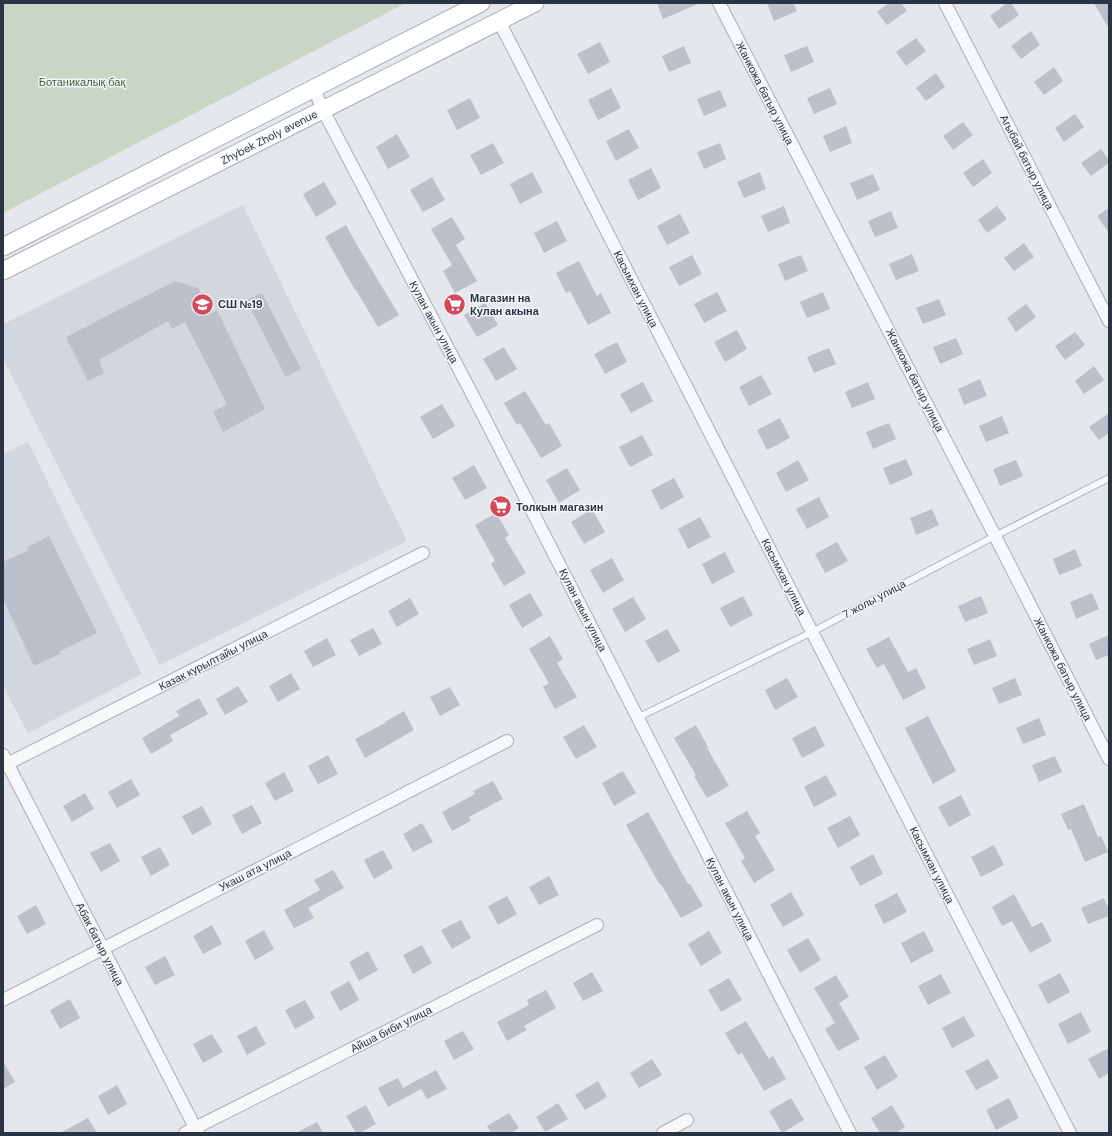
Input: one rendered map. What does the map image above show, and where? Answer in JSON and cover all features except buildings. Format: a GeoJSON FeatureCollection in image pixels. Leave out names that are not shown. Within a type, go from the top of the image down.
{"type":"FeatureCollection","features":[{"type":"Feature","properties":{"kind":"street","name":"Zhybek Zholy avenue"},"geometry":{"type":"LineString","coordinates":[[3,247],[482,3]]}},
{"type":"Feature","properties":{"kind":"street","name":"Zhybek Zholy avenue"},"geometry":{"type":"LineString","coordinates":[[3,271],[535,3]]}},
{"type":"Feature","properties":{"kind":"street","name":"Жанкожа батыр улица"},"geometry":{"type":"LineString","coordinates":[[718,3],[996,536],[1109,759]]}},
{"type":"Feature","properties":{"kind":"street","name":"Агыбай батыр улица"},"geometry":{"type":"LineString","coordinates":[[945,3],[1109,321]]}},
{"type":"Feature","properties":{"kind":"street","name":"Касымхан улица"},"geometry":{"type":"LineString","coordinates":[[499,21],[1070,1133]]}},
{"type":"Feature","properties":{"kind":"street","name":"Кулан акын улица"},"geometry":{"type":"LineString","coordinates":[[314,89],[323,110],[483,415],[850,1133]]}},
{"type":"Feature","properties":{"kind":"street","name":"Казак курылтайы улица"},"geometry":{"type":"LineString","coordinates":[[4,761],[216,658],[423,553]]}},
{"type":"Feature","properties":{"kind":"street","name":"Укаш ата улица"},"geometry":{"type":"LineString","coordinates":[[3,1000],[507,741]]}},
{"type":"Feature","properties":{"kind":"street","name":"Абак батыр улица"},"geometry":{"type":"LineString","coordinates":[[4,761],[103,948],[193,1131]]}},
{"type":"Feature","properties":{"kind":"street","name":"Айша биби улица"},"geometry":{"type":"LineString","coordinates":[[193,1131],[597,925]]}},
{"type":"Feature","properties":{"kind":"street"},"geometry":{"type":"LineString","coordinates":[[663,1133],[687,1120]]}},
{"type":"Feature","properties":{"kind":"lane","name":"7 жолы улица"},"geometry":{"type":"LineString","coordinates":[[637,718],[812,632],[1109,478]]}},
{"type":"Feature","properties":{"kind":"shaded area"},"geometry":{"type":"Polygon","coordinates":[[[243,205],[407,541],[160,665],[3,359],[3,324],[243,205]]]}},
{"type":"Feature","properties":{"kind":"shaded area"},"geometry":{"type":"Polygon","coordinates":[[[28,442],[142,674],[28,733],[3,686],[3,454],[28,442]]]}},
{"type":"Feature","properties":{"kind":"green space","name":"Ботаникалық бақ"},"geometry":{"type":"Polygon","coordinates":[[[3,3],[406,3],[3,213],[3,3]]]}},
{"type":"Feature","properties":{"kind":"place","name":"СШ №19"},"geometry":{"type":"Point","coordinates":[202,304]}},
{"type":"Feature","properties":{"kind":"place","name":"Магазин на Кулан акына"},"geometry":{"type":"Point","coordinates":[454,304]}},
{"type":"Feature","properties":{"kind":"place","name":"Толкын магазин"},"geometry":{"type":"Point","coordinates":[501,507]}}]}
